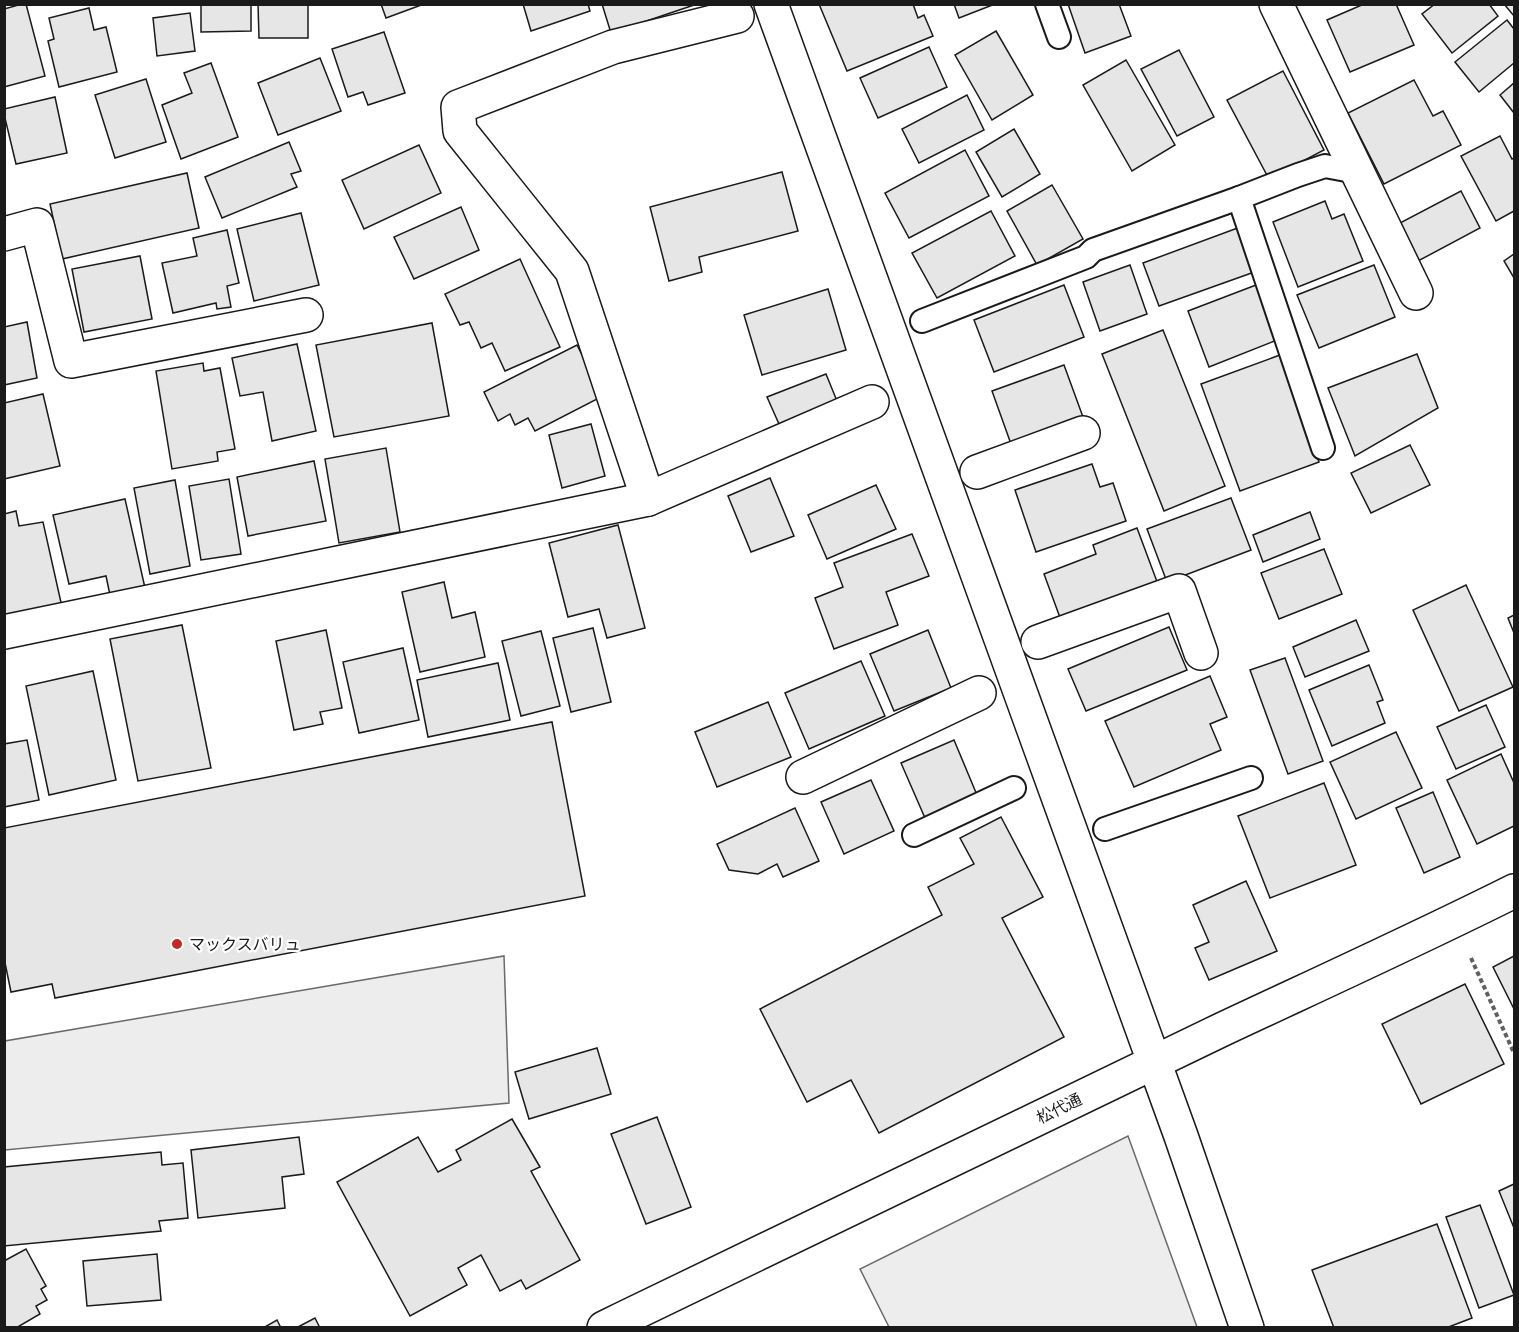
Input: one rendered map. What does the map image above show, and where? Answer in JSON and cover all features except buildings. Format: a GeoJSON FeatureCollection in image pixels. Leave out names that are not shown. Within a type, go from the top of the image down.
{"type":"FeatureCollection","features":[{"type":"Feature","properties":{"kind":"street"},"geometry":{"type":"LineString","coordinates":[[771,4],[1154,1063],[1247,1328]]}},
{"type":"Feature","properties":{"kind":"street"},"geometry":{"type":"LineString","coordinates":[[1276,4],[1416,293]]}},
{"type":"Feature","properties":{"kind":"street"},"geometry":{"type":"LineString","coordinates":[[648,499],[572,271],[460,131],[458,107],[613,47],[738,16]]}},
{"type":"Feature","properties":{"kind":"street"},"geometry":{"type":"LineString","coordinates":[[4,234],[37,225],[71,361],[306,315]]}},
{"type":"Feature","properties":{"kind":"street"},"geometry":{"type":"LineString","coordinates":[[4,632],[648,499],[872,402]]}},
{"type":"Feature","properties":{"kind":"street"},"geometry":{"type":"LineString","coordinates":[[977,472],[1083,433]]}},
{"type":"Feature","properties":{"kind":"street"},"geometry":{"type":"LineString","coordinates":[[1038,642],[1179,591],[1202,653]]}},
{"type":"Feature","properties":{"kind":"street"},"geometry":{"type":"LineString","coordinates":[[803,777],[980,693]]}},
{"type":"Feature","properties":{"kind":"street","name":"松代通"},"geometry":{"type":"LineString","coordinates":[[604,1328],[821,1221],[1515,891]]}},
{"type":"Feature","properties":{"kind":"lane"},"geometry":{"type":"LineString","coordinates":[[1047,4],[1059,37]]}},
{"type":"Feature","properties":{"kind":"lane"},"geometry":{"type":"LineString","coordinates":[[922,321],[1086,257],[1093,250],[1298,175],[1325,166],[1357,172]]}},
{"type":"Feature","properties":{"kind":"lane"},"geometry":{"type":"LineString","coordinates":[[1239,198],[1323,448]]}},
{"type":"Feature","properties":{"kind":"lane"},"geometry":{"type":"LineString","coordinates":[[1105,829],[1251,778]]}},
{"type":"Feature","properties":{"kind":"lane"},"geometry":{"type":"LineString","coordinates":[[914,835],[1014,788]]}},
{"type":"Feature","properties":{"kind":"path"},"geometry":{"type":"LineString","coordinates":[[1454,921],[1515,1053]]}},
{"type":"Feature","properties":{"kind":"shaded area"},"geometry":{"type":"Polygon","coordinates":[[[504,956],[509,1103],[5,1150],[5,1041],[504,956]]]}},
{"type":"Feature","properties":{"kind":"shaded area"},"geometry":{"type":"Polygon","coordinates":[[[1128,1136],[1197,1327],[889,1327],[860,1269],[1128,1136]]]}},
{"type":"Feature","properties":{"kind":"place","name":"マックスバリュ"},"geometry":{"type":"Point","coordinates":[177,944]}}]}
